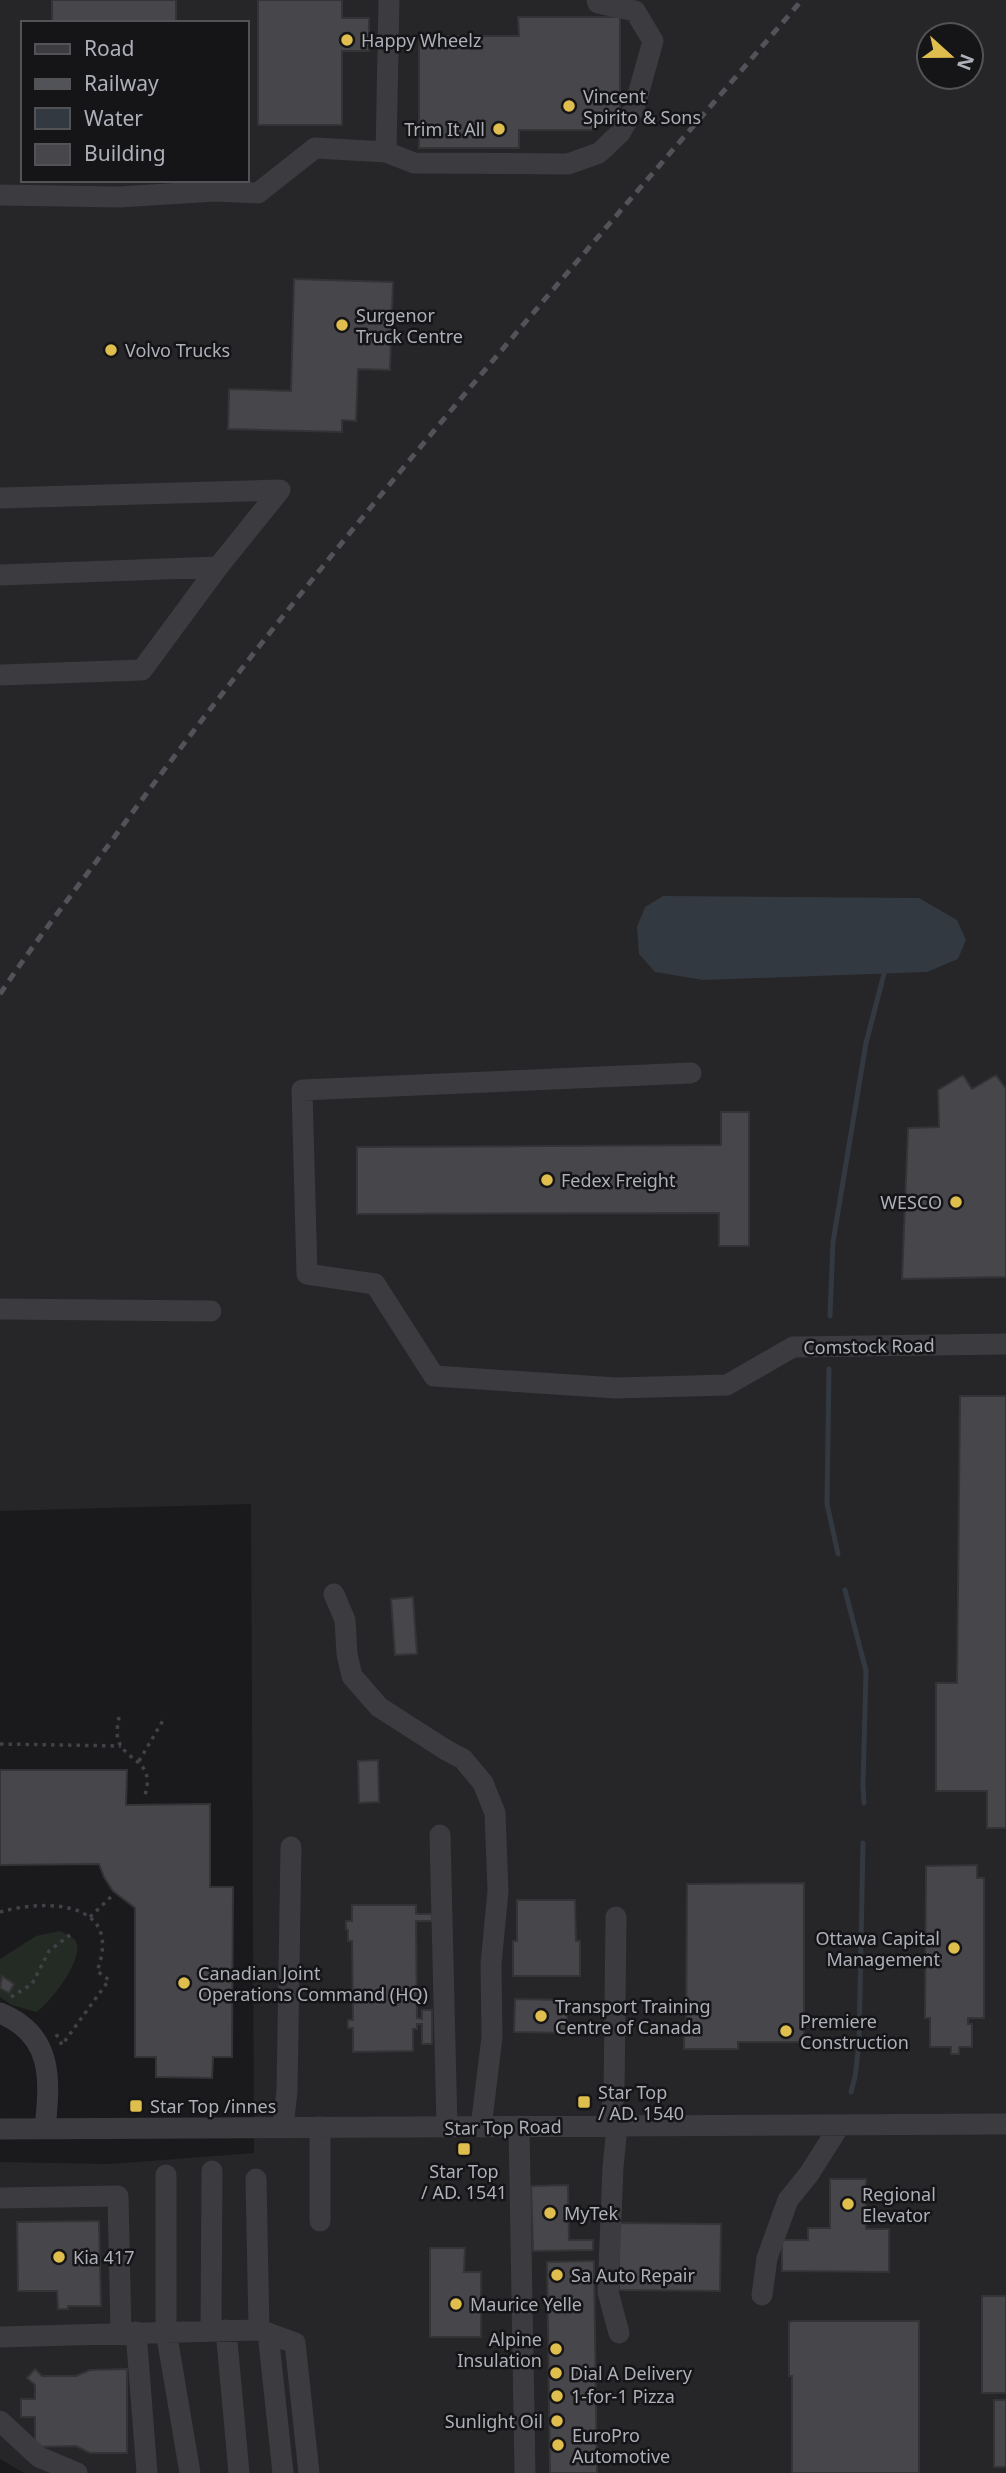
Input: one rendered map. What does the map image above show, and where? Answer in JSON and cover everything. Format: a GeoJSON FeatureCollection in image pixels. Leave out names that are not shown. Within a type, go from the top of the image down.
{"type":"FeatureCollection","features":[{"type":"Feature","properties":{"kind":"street"},"geometry":{"type":"LineString","coordinates":[[386,152],[389,0]]}},
{"type":"Feature","properties":{"kind":"street"},"geometry":{"type":"LineString","coordinates":[[0,195],[119,197],[215,191],[258,193],[315,148],[386,152],[414,163],[568,164],[599,153],[620,133],[634,109],[653,41],[635,10],[598,3],[597,0]]}},
{"type":"Feature","properties":{"kind":"street"},"geometry":{"type":"LineString","coordinates":[[0,498],[280,490],[218,567],[142,670],[0,675]]}},
{"type":"Feature","properties":{"kind":"street"},"geometry":{"type":"LineString","coordinates":[[0,575],[218,567]]}},
{"type":"Feature","properties":{"kind":"street","name":"Comstock Road"},"geometry":{"type":"LineString","coordinates":[[691,1073],[302,1090],[307,1273],[375,1284],[434,1376],[616,1388],[727,1385],[793,1347],[1006,1345]]}},
{"type":"Feature","properties":{"kind":"street"},"geometry":{"type":"LineString","coordinates":[[0,1309],[211,1311]]}},
{"type":"Feature","properties":{"kind":"street"},"geometry":{"type":"LineString","coordinates":[[334,1594],[345,1620],[347,1654],[352,1676],[379,1707],[463,1759],[483,1783],[495,1813],[498,1891],[491,1964],[492,2037],[481,2127]]}},
{"type":"Feature","properties":{"kind":"street"},"geometry":{"type":"LineString","coordinates":[[440,1835],[447,2127]]}},
{"type":"Feature","properties":{"kind":"street"},"geometry":{"type":"LineString","coordinates":[[283,2127],[287,2091],[292,1847]]}},
{"type":"Feature","properties":{"kind":"street"},"geometry":{"type":"LineString","coordinates":[[616,1917],[613,2167],[608,2292],[619,2333]]}},
{"type":"Feature","properties":{"kind":"street"},"geometry":{"type":"LineString","coordinates":[[1,2007],[29,2031],[41,2049],[48,2070],[45,2129]]}},
{"type":"Feature","properties":{"kind":"street"},"geometry":{"type":"LineString","coordinates":[[762,2295],[767,2258],[788,2200],[809,2175],[840,2124]]}},
{"type":"Feature","properties":{"kind":"street","name":"Star Top Road"},"geometry":{"type":"LineString","coordinates":[[0,2129],[1006,2124]]}},
{"type":"Feature","properties":{"kind":"street"},"geometry":{"type":"LineString","coordinates":[[519,2126],[525,2473]]}},
{"type":"Feature","properties":{"kind":"street"},"geometry":{"type":"LineString","coordinates":[[320,2127],[320,2221]]}},
{"type":"Feature","properties":{"kind":"street"},"geometry":{"type":"LineString","coordinates":[[212,2171],[218,2330],[239,2473]]}},
{"type":"Feature","properties":{"kind":"street"},"geometry":{"type":"LineString","coordinates":[[166,2175],[166,2331],[190,2473]]}},
{"type":"Feature","properties":{"kind":"street"},"geometry":{"type":"LineString","coordinates":[[256,2179],[264,2331],[283,2473]]}},
{"type":"Feature","properties":{"kind":"street"},"geometry":{"type":"LineString","coordinates":[[0,2199],[118,2196],[129,2333],[147,2473]]}},
{"type":"Feature","properties":{"kind":"street"},"geometry":{"type":"LineString","coordinates":[[0,2337],[218,2330],[264,2331],[295,2343],[309,2473]]}},
{"type":"Feature","properties":{"kind":"street"},"geometry":{"type":"LineString","coordinates":[[0,2421],[39,2458],[77,2473]]}},
{"type":"Feature","properties":{"kind":"path"},"geometry":{"type":"LineString","coordinates":[[119,1717],[117,1738],[121,1746],[145,1769],[145,1795]]}},
{"type":"Feature","properties":{"kind":"path"},"geometry":{"type":"LineString","coordinates":[[139,1761],[165,1717]]}},
{"type":"Feature","properties":{"kind":"path"},"geometry":{"type":"LineString","coordinates":[[0,1744],[121,1746]]}},
{"type":"Feature","properties":{"kind":"path"},"geometry":{"type":"LineString","coordinates":[[90,1917],[114,1894]]}},
{"type":"Feature","properties":{"kind":"path"},"geometry":{"type":"LineString","coordinates":[[0,1912],[60,1905],[74,1908],[90,1917],[99,1930],[103,1947],[97,1971],[109,1980],[62,2045],[52,2028]]}},
{"type":"Feature","properties":{"kind":"path"},"geometry":{"type":"LineString","coordinates":[[1,2007],[32,1984],[49,1951],[70,1935]]}},
{"type":"Feature","properties":{"kind":"shaded area"},"geometry":{"type":"Polygon","coordinates":[[[0,0],[1006,0],[1006,2473],[24,2473],[0,2459],[0,2162],[110,2164],[254,2153],[251,1504],[0,1511],[0,0]]]}},
{"type":"Feature","properties":{"kind":"shaded area"},"geometry":{"type":"Polygon","coordinates":[[[60,1931],[75,1940],[76,1957],[72,1968],[50,2000],[36,2012],[12,2005],[0,1997],[0,1959],[36,1936],[60,1931]]]}},
{"type":"Feature","properties":{"kind":"water"},"geometry":{"type":"Polygon","coordinates":[[[663,896],[919,898],[957,920],[966,940],[958,959],[927,972],[703,980],[655,972],[639,954],[637,927],[645,907],[663,896]]]}},
{"type":"Feature","properties":{"kind":"building"},"geometry":{"type":"Polygon","coordinates":[[[52,0],[176,0],[176,21],[52,21],[52,0]]]}},
{"type":"Feature","properties":{"kind":"building"},"geometry":{"type":"Polygon","coordinates":[[[258,0],[342,0],[342,18],[369,18],[369,51],[342,51],[342,125],[258,125],[258,0]]]}},
{"type":"Feature","properties":{"kind":"building"},"geometry":{"type":"Polygon","coordinates":[[[518,17],[620,17],[620,122],[595,121],[594,130],[519,130],[519,148],[419,148],[419,36],[519,36],[518,17]]]}},
{"type":"Feature","properties":{"kind":"building","name":"Surgenor Truck Centre"},"geometry":{"type":"Polygon","coordinates":[[[294,279],[393,282],[390,370],[358,369],[356,421],[342,420],[342,432],[228,429],[229,389],[291,391],[294,279]]]}},
{"type":"Feature","properties":{"kind":"building","name":"WESCO"},"geometry":{"type":"Polygon","coordinates":[[[963,1075],[972,1089],[996,1075],[1006,1089],[1006,1277],[902,1279],[908,1128],[939,1127],[938,1090],[963,1075]]]}},
{"type":"Feature","properties":{"kind":"building"},"geometry":{"type":"Polygon","coordinates":[[[721,1112],[749,1112],[749,1246],[719,1246],[719,1213],[357,1214],[357,1147],[721,1145],[721,1112]]]}},
{"type":"Feature","properties":{"kind":"building"},"geometry":{"type":"Polygon","coordinates":[[[960,1396],[1006,1396],[1006,1828],[987,1828],[987,1791],[936,1791],[936,1683],[957,1683],[960,1396]]]}},
{"type":"Feature","properties":{"kind":"building"},"geometry":{"type":"Polygon","coordinates":[[[413,1597],[417,1654],[395,1655],[391,1599],[413,1597]]]}},
{"type":"Feature","properties":{"kind":"building"},"geometry":{"type":"Polygon","coordinates":[[[378,1760],[379,1802],[359,1803],[358,1761],[378,1760]]]}},
{"type":"Feature","properties":{"kind":"building","name":"Canadian Joint Operations Command (HQ)"},"geometry":{"type":"Polygon","coordinates":[[[0,1770],[127,1770],[126,1805],[210,1804],[210,1887],[233,1887],[232,2057],[213,2057],[212,2078],[156,2077],[156,2057],[135,2057],[135,1908],[113,1891],[99,1864],[0,1865],[0,1770]]]}},
{"type":"Feature","properties":{"kind":"building","name":"Ottawa Capital Management"},"geometry":{"type":"Polygon","coordinates":[[[977,1865],[977,1878],[984,1878],[984,2018],[968,2018],[968,2024],[972,2024],[972,2047],[959,2047],[959,2054],[951,2054],[951,2047],[930,2047],[930,2018],[925,2018],[926,1866],[977,1865]]]}},
{"type":"Feature","properties":{"kind":"building"},"geometry":{"type":"Polygon","coordinates":[[[804,1883],[804,2042],[738,2042],[738,2049],[684,2049],[687,1884],[804,1883]]]}},
{"type":"Feature","properties":{"kind":"building"},"geometry":{"type":"Polygon","coordinates":[[[517,1900],[575,1900],[576,1941],[580,1941],[580,1976],[513,1976],[513,1941],[517,1941],[517,1900]]]}},
{"type":"Feature","properties":{"kind":"building"},"geometry":{"type":"Polygon","coordinates":[[[352,1905],[416,1905],[416,1914],[432,1914],[432,1921],[416,1921],[417,2018],[422,2019],[422,2010],[432,2010],[432,2044],[422,2044],[422,2024],[417,2024],[417,2029],[413,2029],[413,2051],[353,2052],[353,2028],[348,2028],[348,2020],[353,2020],[352,1941],[348,1941],[346,1929],[346,1921],[352,1921],[352,1905]]]}},
{"type":"Feature","properties":{"kind":"building"},"geometry":{"type":"Polygon","coordinates":[[[2,1976],[14,1984],[9,1993],[0,1988],[2,1976]]]}},
{"type":"Feature","properties":{"kind":"building","name":"Transport Training Centre of Canada"},"geometry":{"type":"Polygon","coordinates":[[[515,1999],[567,2000],[567,2033],[514,2032],[515,1999]]]}},
{"type":"Feature","properties":{"kind":"building","name":"Regional Elevator"},"geometry":{"type":"Polygon","coordinates":[[[830,2179],[866,2179],[866,2229],[889,2229],[889,2272],[782,2271],[782,2240],[808,2240],[808,2228],[830,2228],[830,2179]]]}},
{"type":"Feature","properties":{"kind":"building","name":"MyTek"},"geometry":{"type":"Polygon","coordinates":[[[568,2185],[569,2240],[593,2240],[593,2250],[533,2251],[531,2186],[568,2185]]]}},
{"type":"Feature","properties":{"kind":"building","name":"Kia 417"},"geometry":{"type":"Polygon","coordinates":[[[99,2221],[101,2306],[68,2306],[68,2309],[58,2309],[57,2291],[18,2291],[17,2222],[99,2221]]]}},
{"type":"Feature","properties":{"kind":"building"},"geometry":{"type":"Polygon","coordinates":[[[619,2223],[721,2224],[720,2291],[619,2290],[619,2223]]]}},
{"type":"Feature","properties":{"kind":"building","name":"Maurice Yelle"},"geometry":{"type":"Polygon","coordinates":[[[430,2248],[465,2248],[464,2272],[481,2272],[481,2337],[430,2337],[430,2248]]]}},
{"type":"Feature","properties":{"kind":"building"},"geometry":{"type":"Polygon","coordinates":[[[594,2261],[597,2473],[550,2473],[547,2262],[594,2261]]]}},
{"type":"Feature","properties":{"kind":"building"},"geometry":{"type":"Polygon","coordinates":[[[982,2296],[1006,2296],[1006,2393],[982,2393],[982,2296]]]}},
{"type":"Feature","properties":{"kind":"building"},"geometry":{"type":"Polygon","coordinates":[[[919,2321],[919,2473],[792,2473],[789,2322],[919,2321]]]}},
{"type":"Feature","properties":{"kind":"building"},"geometry":{"type":"Polygon","coordinates":[[[35,2369],[42,2376],[76,2376],[90,2370],[127,2369],[127,2453],[90,2453],[76,2446],[35,2447],[35,2417],[21,2417],[21,2399],[35,2399],[35,2385],[27,2378],[35,2369]]]}},
{"type":"Feature","properties":{"kind":"building"},"geometry":{"type":"Polygon","coordinates":[[[994,2400],[1006,2400],[1006,2467],[994,2467],[994,2400]]]}},
{"type":"Feature","properties":{"kind":"waterway"},"geometry":{"type":"LineString","coordinates":[[830,1316],[833,1242],[866,1043],[884,974]]}},
{"type":"Feature","properties":{"kind":"waterway"},"geometry":{"type":"LineString","coordinates":[[829,1369],[827,1504],[838,1554]]}},
{"type":"Feature","properties":{"kind":"waterway"},"geometry":{"type":"LineString","coordinates":[[845,1590],[866,1671],[864,1803]]}},
{"type":"Feature","properties":{"kind":"waterway"},"geometry":{"type":"LineString","coordinates":[[851,2092],[859,2044],[863,1843]]}},
{"type":"Feature","properties":{"kind":"railway"},"geometry":{"type":"LineString","coordinates":[[0,994],[44,931],[202,721],[368,510],[802,0]]}},
{"type":"Feature","properties":{"kind":"place","name":"Happy Wheelz"},"geometry":{"type":"Point","coordinates":[347,40]}},
{"type":"Feature","properties":{"kind":"place","name":"Vincent Spirito & Sons"},"geometry":{"type":"Point","coordinates":[569,106]}},
{"type":"Feature","properties":{"kind":"place","name":"Trim It All"},"geometry":{"type":"Point","coordinates":[499,129]}},
{"type":"Feature","properties":{"kind":"place","name":"Surgenor Truck Centre"},"geometry":{"type":"Point","coordinates":[342,325]}},
{"type":"Feature","properties":{"kind":"place","name":"Volvo Trucks"},"geometry":{"type":"Point","coordinates":[111,350]}},
{"type":"Feature","properties":{"kind":"place","name":"Fedex Freight"},"geometry":{"type":"Point","coordinates":[547,1180]}},
{"type":"Feature","properties":{"kind":"place","name":"WESCO"},"geometry":{"type":"Point","coordinates":[956,1202]}},
{"type":"Feature","properties":{"kind":"place","name":"Ottawa Capital Management"},"geometry":{"type":"Point","coordinates":[954,1948]}},
{"type":"Feature","properties":{"kind":"place","name":"Canadian Joint Operations Command (HQ)"},"geometry":{"type":"Point","coordinates":[184,1983]}},
{"type":"Feature","properties":{"kind":"place","name":"Transport Training Centre of Canada"},"geometry":{"type":"Point","coordinates":[541,2016]}},
{"type":"Feature","properties":{"kind":"place","name":"Premiere Construction"},"geometry":{"type":"Point","coordinates":[786,2031]}},
{"type":"Feature","properties":{"kind":"place","name":"Star Top / AD. 1540"},"geometry":{"type":"Point","coordinates":[584,2102]}},
{"type":"Feature","properties":{"kind":"place","name":"Star Top /innes"},"geometry":{"type":"Point","coordinates":[136,2106]}},
{"type":"Feature","properties":{"kind":"place","name":"Star Top / AD. 1541"},"geometry":{"type":"Point","coordinates":[464,2149]}},
{"type":"Feature","properties":{"kind":"place","name":"Regional Elevator"},"geometry":{"type":"Point","coordinates":[848,2204]}},
{"type":"Feature","properties":{"kind":"place","name":"MyTek"},"geometry":{"type":"Point","coordinates":[550,2213]}},
{"type":"Feature","properties":{"kind":"place","name":"Kia 417"},"geometry":{"type":"Point","coordinates":[59,2257]}},
{"type":"Feature","properties":{"kind":"place","name":"Sa Auto Repair"},"geometry":{"type":"Point","coordinates":[557,2275]}},
{"type":"Feature","properties":{"kind":"place","name":"Maurice Yelle"},"geometry":{"type":"Point","coordinates":[456,2304]}},
{"type":"Feature","properties":{"kind":"place","name":"Alpine Insulation"},"geometry":{"type":"Point","coordinates":[556,2349]}},
{"type":"Feature","properties":{"kind":"place","name":"Dial A Delivery"},"geometry":{"type":"Point","coordinates":[556,2373]}},
{"type":"Feature","properties":{"kind":"place","name":"1-for-1 Pizza"},"geometry":{"type":"Point","coordinates":[557,2396]}},
{"type":"Feature","properties":{"kind":"place","name":"Sunlight Oil"},"geometry":{"type":"Point","coordinates":[557,2421]}},
{"type":"Feature","properties":{"kind":"place","name":"EuroPro Automotive"},"geometry":{"type":"Point","coordinates":[558,2445]}}]}
